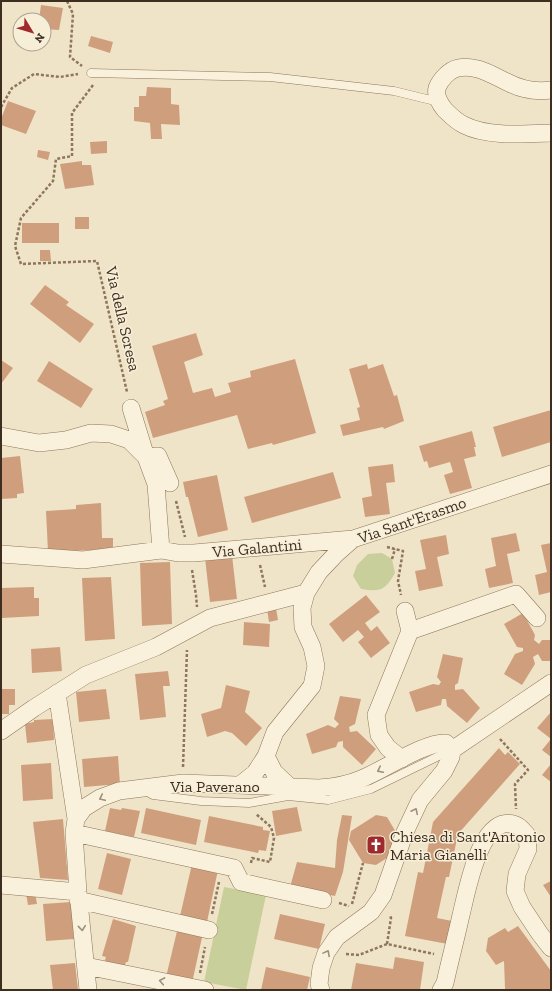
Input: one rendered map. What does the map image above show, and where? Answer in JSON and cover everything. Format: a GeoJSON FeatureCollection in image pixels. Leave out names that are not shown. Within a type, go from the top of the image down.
{"type":"FeatureCollection","features":[{"type":"Feature","properties":{"kind":"street"},"geometry":{"type":"LineString","coordinates":[[551,90],[529,90],[508,83],[493,74],[470,67],[457,68],[439,82],[436,91],[438,102],[463,125],[477,130],[508,134],[551,133]]}},
{"type":"Feature","properties":{"kind":"street"},"geometry":{"type":"LineString","coordinates":[[131,408],[156,484],[161,550]]}},
{"type":"Feature","properties":{"kind":"street"},"geometry":{"type":"LineString","coordinates":[[1,436],[39,443],[66,440],[91,433],[111,434],[129,440],[146,457],[158,456],[170,483]]}},
{"type":"Feature","properties":{"kind":"street","name":"Via Sant'Erasmo"},"geometry":{"type":"LineString","coordinates":[[240,785],[255,772],[266,756],[275,732],[312,686],[316,666],[312,647],[302,627],[302,608],[306,593],[318,572],[336,554],[355,538],[551,474]]}},
{"type":"Feature","properties":{"kind":"street","name":"Via Galantini"},"geometry":{"type":"LineString","coordinates":[[1,554],[83,560],[161,550],[178,553],[194,553],[355,538]]}},
{"type":"Feature","properties":{"kind":"street"},"geometry":{"type":"LineString","coordinates":[[1,731],[57,692],[86,675],[156,647],[210,618],[306,593]]}},
{"type":"Feature","properties":{"kind":"street"},"geometry":{"type":"LineString","coordinates":[[410,631],[516,594],[536,618]]}},
{"type":"Feature","properties":{"kind":"street"},"geometry":{"type":"LineString","coordinates":[[402,759],[388,748],[379,735],[376,715],[410,631],[405,611]]}},
{"type":"Feature","properties":{"kind":"street"},"geometry":{"type":"LineString","coordinates":[[321,990],[319,984],[321,968],[326,953],[337,937],[371,912],[383,895],[405,832],[420,800],[448,764],[452,757],[452,750],[551,683]]}},
{"type":"Feature","properties":{"kind":"street"},"geometry":{"type":"LineString","coordinates":[[57,692],[75,826],[78,896],[88,990]]}},
{"type":"Feature","properties":{"kind":"street","name":"Via Paverano"},"geometry":{"type":"LineString","coordinates":[[75,826],[84,808],[100,798],[119,791],[183,783],[319,788],[336,787],[360,780],[428,746],[440,742],[446,743],[452,750]]}},
{"type":"Feature","properties":{"kind":"street"},"geometry":{"type":"LineString","coordinates":[[266,756],[274,772],[290,787]]}},
{"type":"Feature","properties":{"kind":"street"},"geometry":{"type":"LineString","coordinates":[[441,990],[445,983],[471,874],[481,848],[489,834],[497,827],[505,823],[517,825],[527,835],[528,849],[517,874],[515,891],[522,907],[551,948]]}},
{"type":"Feature","properties":{"kind":"street"},"geometry":{"type":"LineString","coordinates":[[75,826],[234,868],[241,882],[329,901]]}},
{"type":"Feature","properties":{"kind":"street"},"geometry":{"type":"LineString","coordinates":[[1,885],[78,896],[209,930]]}},
{"type":"Feature","properties":{"kind":"street"},"geometry":{"type":"LineString","coordinates":[[86,966],[205,990]]}},
{"type":"Feature","properties":{"kind":"lane"},"geometry":{"type":"LineString","coordinates":[[91,72],[270,77],[394,91],[438,102]]}},
{"type":"Feature","properties":{"kind":"lane"},"geometry":{"type":"LineString","coordinates":[[140,788],[153,794],[201,801],[249,803],[288,796],[328,800],[371,789],[452,750]]}},
{"type":"Feature","properties":{"kind":"path"},"geometry":{"type":"LineString","coordinates":[[67,1],[71,6],[73,14],[70,56],[91,72]]}},
{"type":"Feature","properties":{"kind":"path"},"geometry":{"type":"LineString","coordinates":[[1,107],[12,88],[34,74],[60,77],[91,72]]}},
{"type":"Feature","properties":{"kind":"path","name":"Via della Scresa"},"geometry":{"type":"LineString","coordinates":[[91,72],[95,79],[91,88],[72,113],[72,156],[56,159],[53,181],[21,218],[15,246],[20,264],[97,261],[131,408]]}},
{"type":"Feature","properties":{"kind":"path"},"geometry":{"type":"LineString","coordinates":[[170,483],[184,530],[186,543]]}},
{"type":"Feature","properties":{"kind":"path"},"geometry":{"type":"LineString","coordinates":[[355,538],[403,552],[398,581],[405,611]]}},
{"type":"Feature","properties":{"kind":"path"},"geometry":{"type":"LineString","coordinates":[[255,548],[270,603]]}},
{"type":"Feature","properties":{"kind":"path"},"geometry":{"type":"LineString","coordinates":[[392,559],[395,549]]}},
{"type":"Feature","properties":{"kind":"path"},"geometry":{"type":"LineString","coordinates":[[183,783],[186,653],[197,625],[196,595],[191,564]]}},
{"type":"Feature","properties":{"kind":"path"},"geometry":{"type":"LineString","coordinates":[[496,735],[528,770],[515,784],[517,825]]}},
{"type":"Feature","properties":{"kind":"path"},"geometry":{"type":"LineString","coordinates":[[234,868],[234,864],[251,867],[252,858],[270,862],[274,838],[271,827]]}},
{"type":"Feature","properties":{"kind":"path"},"geometry":{"type":"LineString","coordinates":[[329,901],[352,906],[363,863]]}},
{"type":"Feature","properties":{"kind":"path"},"geometry":{"type":"LineString","coordinates":[[387,944],[391,918]]}},
{"type":"Feature","properties":{"kind":"path"},"geometry":{"type":"LineString","coordinates":[[360,955],[387,944],[435,954]]}},
{"type":"Feature","properties":{"kind":"green space"},"geometry":{"type":"Polygon","coordinates":[[[382,553],[392,559],[395,573],[388,584],[381,589],[361,589],[353,576],[357,565],[368,554],[382,553]]]}},
{"type":"Feature","properties":{"kind":"green space"},"geometry":{"type":"Polygon","coordinates":[[[224,887],[266,895],[246,990],[204,982],[224,887]]]}},
{"type":"Feature","properties":{"kind":"building"},"geometry":{"type":"Polygon","coordinates":[[[41,5],[63,8],[59,30],[52,30],[52,12],[40,12],[41,5]]]}},
{"type":"Feature","properties":{"kind":"building"},"geometry":{"type":"Polygon","coordinates":[[[91,36],[113,42],[110,53],[88,46],[91,36]]]}},
{"type":"Feature","properties":{"kind":"building"},"geometry":{"type":"Polygon","coordinates":[[[147,87],[171,88],[171,104],[179,105],[180,125],[161,124],[162,139],[151,139],[150,123],[134,121],[134,107],[139,107],[139,96],[146,96],[147,87]]]}},
{"type":"Feature","properties":{"kind":"building"},"geometry":{"type":"Polygon","coordinates":[[[8,101],[36,111],[26,134],[1,125],[1,119],[8,101]]]}},
{"type":"Feature","properties":{"kind":"building"},"geometry":{"type":"Polygon","coordinates":[[[107,141],[107,153],[91,154],[90,142],[107,141]]]}},
{"type":"Feature","properties":{"kind":"building"},"geometry":{"type":"Polygon","coordinates":[[[38,150],[50,152],[48,160],[37,157],[38,150]]]}},
{"type":"Feature","properties":{"kind":"building"},"geometry":{"type":"Polygon","coordinates":[[[82,161],[82,165],[91,165],[94,185],[65,189],[60,164],[82,161]]]}},
{"type":"Feature","properties":{"kind":"building"},"geometry":{"type":"Polygon","coordinates":[[[75,217],[89,217],[89,229],[75,229],[75,217]]]}},
{"type":"Feature","properties":{"kind":"building"},"geometry":{"type":"Polygon","coordinates":[[[22,223],[59,223],[59,243],[22,243],[22,223]]]}},
{"type":"Feature","properties":{"kind":"building"},"geometry":{"type":"Polygon","coordinates":[[[40,250],[50,250],[51,261],[40,261],[40,250]]]}},
{"type":"Feature","properties":{"kind":"building"},"geometry":{"type":"Polygon","coordinates":[[[45,285],[69,302],[66,305],[94,324],[80,343],[30,304],[45,285]]]}},
{"type":"Feature","properties":{"kind":"building"},"geometry":{"type":"Polygon","coordinates":[[[196,333],[203,355],[184,362],[193,393],[212,388],[215,397],[231,392],[228,383],[251,377],[250,371],[295,359],[316,433],[273,445],[272,443],[248,449],[237,415],[153,438],[145,412],[165,405],[163,401],[168,399],[152,346],[196,333]]]}},
{"type":"Feature","properties":{"kind":"building"},"geometry":{"type":"Polygon","coordinates":[[[1,360],[13,368],[1,384],[1,360]]]}},
{"type":"Feature","properties":{"kind":"building"},"geometry":{"type":"Polygon","coordinates":[[[49,361],[93,389],[81,408],[37,381],[49,361]]]}},
{"type":"Feature","properties":{"kind":"building"},"geometry":{"type":"Polygon","coordinates":[[[367,364],[368,369],[383,364],[394,396],[397,395],[404,421],[384,429],[383,427],[343,436],[340,425],[360,420],[357,408],[360,407],[349,369],[367,364]]]}},
{"type":"Feature","properties":{"kind":"building"},"geometry":{"type":"Polygon","coordinates":[[[551,410],[551,442],[502,457],[493,427],[551,410]]]}},
{"type":"Feature","properties":{"kind":"building"},"geometry":{"type":"Polygon","coordinates":[[[472,431],[476,447],[474,447],[476,456],[464,459],[472,488],[450,494],[444,475],[453,472],[450,462],[429,468],[427,461],[424,462],[419,446],[472,431]]]}},
{"type":"Feature","properties":{"kind":"building"},"geometry":{"type":"Polygon","coordinates":[[[20,456],[24,493],[17,494],[17,498],[1,499],[1,458],[20,456]]]}},
{"type":"Feature","properties":{"kind":"building"},"geometry":{"type":"Polygon","coordinates":[[[393,464],[395,482],[386,483],[390,514],[365,517],[362,498],[372,496],[368,467],[393,464]]]}},
{"type":"Feature","properties":{"kind":"building"},"geometry":{"type":"Polygon","coordinates":[[[333,472],[341,498],[252,523],[244,497],[333,472]]]}},
{"type":"Feature","properties":{"kind":"building"},"geometry":{"type":"Polygon","coordinates":[[[217,475],[228,530],[198,537],[183,482],[217,475]]]}},
{"type":"Feature","properties":{"kind":"building"},"geometry":{"type":"Polygon","coordinates":[[[101,503],[102,538],[113,538],[113,549],[48,552],[46,511],[76,509],[76,505],[101,503]]]}},
{"type":"Feature","properties":{"kind":"building"},"geometry":{"type":"Polygon","coordinates":[[[516,533],[520,551],[507,554],[513,583],[489,588],[485,569],[496,566],[491,538],[516,533]]]}},
{"type":"Feature","properties":{"kind":"building"},"geometry":{"type":"Polygon","coordinates":[[[446,535],[449,554],[437,557],[443,586],[419,591],[415,571],[426,569],[420,540],[446,535]]]}},
{"type":"Feature","properties":{"kind":"building"},"geometry":{"type":"Polygon","coordinates":[[[551,543],[551,592],[539,595],[535,575],[547,572],[541,545],[551,543]]]}},
{"type":"Feature","properties":{"kind":"building"},"geometry":{"type":"Polygon","coordinates":[[[232,555],[237,599],[210,602],[205,558],[232,555]]]}},
{"type":"Feature","properties":{"kind":"building"},"geometry":{"type":"Polygon","coordinates":[[[170,562],[172,624],[142,626],[140,563],[170,562]]]}},
{"type":"Feature","properties":{"kind":"building"},"geometry":{"type":"Polygon","coordinates":[[[111,577],[115,639],[85,641],[82,578],[111,577]]]}},
{"type":"Feature","properties":{"kind":"building"},"geometry":{"type":"Polygon","coordinates":[[[34,587],[34,598],[39,598],[39,616],[2,618],[1,588],[34,587]]]}},
{"type":"Feature","properties":{"kind":"building"},"geometry":{"type":"Polygon","coordinates":[[[366,595],[380,612],[365,623],[371,631],[377,626],[390,643],[371,658],[358,642],[364,637],[358,630],[343,642],[329,624],[366,595]]]}},
{"type":"Feature","properties":{"kind":"building"},"geometry":{"type":"Polygon","coordinates":[[[276,608],[278,620],[269,622],[267,609],[276,608]]]}},
{"type":"Feature","properties":{"kind":"building"},"geometry":{"type":"Polygon","coordinates":[[[523,613],[535,635],[534,640],[539,644],[542,640],[551,640],[551,661],[542,661],[538,654],[533,657],[535,664],[522,685],[504,674],[515,654],[523,651],[523,648],[517,647],[504,624],[523,613]]]}},
{"type":"Feature","properties":{"kind":"building"},"geometry":{"type":"Polygon","coordinates":[[[244,622],[270,624],[269,647],[243,645],[244,622]]]}},
{"type":"Feature","properties":{"kind":"building"},"geometry":{"type":"Polygon","coordinates":[[[60,647],[62,671],[32,673],[31,649],[60,647]]]}},
{"type":"Feature","properties":{"kind":"building"},"geometry":{"type":"Polygon","coordinates":[[[443,654],[463,658],[458,683],[455,685],[455,690],[463,689],[480,708],[467,723],[447,706],[446,699],[442,699],[441,705],[416,712],[409,692],[433,684],[439,685],[441,682],[437,677],[443,654]]]}},
{"type":"Feature","properties":{"kind":"building"},"geometry":{"type":"Polygon","coordinates":[[[168,671],[170,686],[163,686],[166,717],[140,720],[135,674],[168,671]]]}},
{"type":"Feature","properties":{"kind":"building"},"geometry":{"type":"Polygon","coordinates":[[[226,685],[250,691],[245,712],[262,728],[246,746],[232,733],[225,731],[207,737],[201,714],[221,708],[226,685]]]}},
{"type":"Feature","properties":{"kind":"building"},"geometry":{"type":"Polygon","coordinates":[[[1,689],[15,689],[15,705],[9,705],[9,714],[1,714],[1,689]]]}},
{"type":"Feature","properties":{"kind":"building"},"geometry":{"type":"Polygon","coordinates":[[[106,689],[110,719],[79,722],[76,692],[106,689]]]}},
{"type":"Feature","properties":{"kind":"building"},"geometry":{"type":"Polygon","coordinates":[[[340,696],[361,699],[355,724],[349,727],[350,732],[357,731],[376,749],[362,765],[343,747],[343,741],[338,742],[336,747],[312,754],[306,734],[328,725],[335,728],[339,724],[334,719],[340,696]]]}},
{"type":"Feature","properties":{"kind":"building"},"geometry":{"type":"Polygon","coordinates":[[[551,712],[551,739],[537,728],[551,712]]]}},
{"type":"Feature","properties":{"kind":"building"},"geometry":{"type":"Polygon","coordinates":[[[53,719],[54,740],[27,743],[25,724],[34,722],[34,720],[53,719]]]}},
{"type":"Feature","properties":{"kind":"building"},"geometry":{"type":"Polygon","coordinates":[[[551,739],[551,757],[542,750],[551,739]]]}},
{"type":"Feature","properties":{"kind":"building"},"geometry":{"type":"Polygon","coordinates":[[[499,748],[505,755],[508,752],[520,764],[458,834],[449,877],[446,877],[437,918],[457,922],[453,945],[405,936],[418,872],[423,873],[433,822],[499,748]]]}},
{"type":"Feature","properties":{"kind":"building"},"geometry":{"type":"Polygon","coordinates":[[[118,756],[120,784],[84,787],[82,759],[118,756]]]}},
{"type":"Feature","properties":{"kind":"building"},"geometry":{"type":"Polygon","coordinates":[[[51,763],[53,799],[23,801],[21,765],[51,763]]]}},
{"type":"Feature","properties":{"kind":"building"},"geometry":{"type":"Polygon","coordinates":[[[551,764],[551,782],[542,775],[551,764]]]}},
{"type":"Feature","properties":{"kind":"building"},"geometry":{"type":"Polygon","coordinates":[[[297,807],[302,831],[276,836],[272,811],[297,807]]]}},
{"type":"Feature","properties":{"kind":"building"},"geometry":{"type":"Polygon","coordinates":[[[110,808],[140,811],[134,837],[105,831],[110,808]]]}},
{"type":"Feature","properties":{"kind":"building"},"geometry":{"type":"Polygon","coordinates":[[[146,808],[201,820],[196,845],[141,833],[146,808]]]}},
{"type":"Feature","properties":{"kind":"building"},"geometry":{"type":"Polygon","coordinates":[[[342,815],[352,816],[343,872],[335,896],[290,887],[297,862],[335,868],[337,840],[342,815]]]}},
{"type":"Feature","properties":{"kind":"building","name":"Chiesa di Sant'Antonio Maria Gianelli"},"geometry":{"type":"Polygon","coordinates":[[[376,815],[387,817],[400,839],[398,851],[376,865],[363,863],[349,840],[351,831],[376,815]]]}},
{"type":"Feature","properties":{"kind":"building"},"geometry":{"type":"Polygon","coordinates":[[[209,816],[263,827],[263,830],[270,831],[266,851],[259,850],[258,853],[204,842],[209,816]]]}},
{"type":"Feature","properties":{"kind":"building"},"geometry":{"type":"Polygon","coordinates":[[[63,819],[68,880],[40,878],[33,822],[63,819]]]}},
{"type":"Feature","properties":{"kind":"building"},"geometry":{"type":"Polygon","coordinates":[[[107,853],[131,859],[122,895],[98,889],[107,853]]]}},
{"type":"Feature","properties":{"kind":"building"},"geometry":{"type":"Polygon","coordinates":[[[192,864],[218,870],[207,922],[180,916],[192,864]]]}},
{"type":"Feature","properties":{"kind":"building"},"geometry":{"type":"Polygon","coordinates":[[[551,881],[551,897],[543,885],[551,881]]]}},
{"type":"Feature","properties":{"kind":"building"},"geometry":{"type":"Polygon","coordinates":[[[26,893],[35,893],[37,904],[28,905],[26,893]]]}},
{"type":"Feature","properties":{"kind":"building"},"geometry":{"type":"Polygon","coordinates":[[[71,902],[74,939],[46,941],[43,904],[71,902]]]}},
{"type":"Feature","properties":{"kind":"building"},"geometry":{"type":"Polygon","coordinates":[[[280,914],[325,924],[319,949],[274,939],[280,914]]]}},
{"type":"Feature","properties":{"kind":"building"},"geometry":{"type":"Polygon","coordinates":[[[113,919],[136,926],[128,962],[126,962],[124,968],[104,963],[106,957],[102,956],[113,919]]]}},
{"type":"Feature","properties":{"kind":"building"},"geometry":{"type":"Polygon","coordinates":[[[518,926],[551,971],[551,990],[505,989],[504,961],[496,965],[486,951],[488,938],[505,928],[508,932],[518,926]]]}},
{"type":"Feature","properties":{"kind":"building"},"geometry":{"type":"Polygon","coordinates":[[[178,927],[203,933],[192,983],[166,977],[178,927]]]}},
{"type":"Feature","properties":{"kind":"building"},"geometry":{"type":"Polygon","coordinates":[[[395,957],[424,962],[420,990],[351,990],[356,963],[393,969],[395,957]]]}},
{"type":"Feature","properties":{"kind":"building"},"geometry":{"type":"Polygon","coordinates":[[[75,963],[78,990],[53,990],[50,965],[75,963]]]}},
{"type":"Feature","properties":{"kind":"building"},"geometry":{"type":"Polygon","coordinates":[[[266,967],[310,977],[307,990],[261,990],[266,967]]]}},
{"type":"Feature","properties":{"kind":"place","name":"Chiesa di Sant'Antonio Maria Gianelli"},"geometry":{"type":"Point","coordinates":[376,845]}}]}
